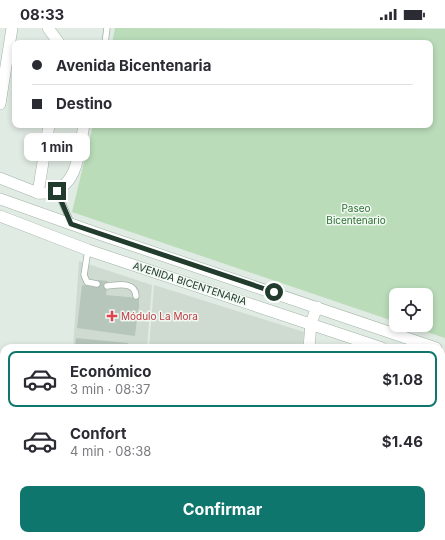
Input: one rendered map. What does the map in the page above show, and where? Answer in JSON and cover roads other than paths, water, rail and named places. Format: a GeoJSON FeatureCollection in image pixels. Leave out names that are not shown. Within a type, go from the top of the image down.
{"type":"FeatureCollection","features":[{"type":"Feature","properties":{"kind":"street"},"geometry":{"type":"LineString","coordinates":[[0,104],[12,28]]}},
{"type":"Feature","properties":{"kind":"street"},"geometry":{"type":"LineString","coordinates":[[48,28],[57,40]]}},
{"type":"Feature","properties":{"kind":"street"},"geometry":{"type":"LineString","coordinates":[[38,193],[48,128]]}},
{"type":"Feature","properties":{"kind":"street"},"geometry":{"type":"LineString","coordinates":[[0,178],[42,194],[57,191],[68,183],[76,166],[83,128]]}},
{"type":"Feature","properties":{"kind":"street","name":"AVENIDA BICENTENARIA"},"geometry":{"type":"LineString","coordinates":[[0,199],[424,344]]}},
{"type":"Feature","properties":{"kind":"street","name":"AVENIDA BICENTENARIA"},"geometry":{"type":"LineString","coordinates":[[0,216],[88,250],[371,344]]}},
{"type":"Feature","properties":{"kind":"street"},"geometry":{"type":"LineString","coordinates":[[309,344],[311,323],[317,307]]}},
{"type":"Feature","properties":{"kind":"lane"},"geometry":{"type":"LineString","coordinates":[[106,40],[108,28]]}},
{"type":"Feature","properties":{"kind":"lane"},"geometry":{"type":"LineString","coordinates":[[57,191],[71,224]]}},
{"type":"Feature","properties":{"kind":"lane"},"geometry":{"type":"LineString","coordinates":[[88,250],[84,275],[87,282],[97,284]]}},
{"type":"Feature","properties":{"kind":"lane"},"geometry":{"type":"LineString","coordinates":[[107,286],[124,284],[130,286],[135,289],[136,296]]}},
{"type":"Feature","properties":{"kind":"place","name":"Módulo La Mora"},"geometry":{"type":"Point","coordinates":[112,316]}},
{"type":"Feature","properties":{"kind":"park label","name":"Paseo Bicentenario"},"geometry":{"type":"Point","coordinates":[356,214]}}]}
